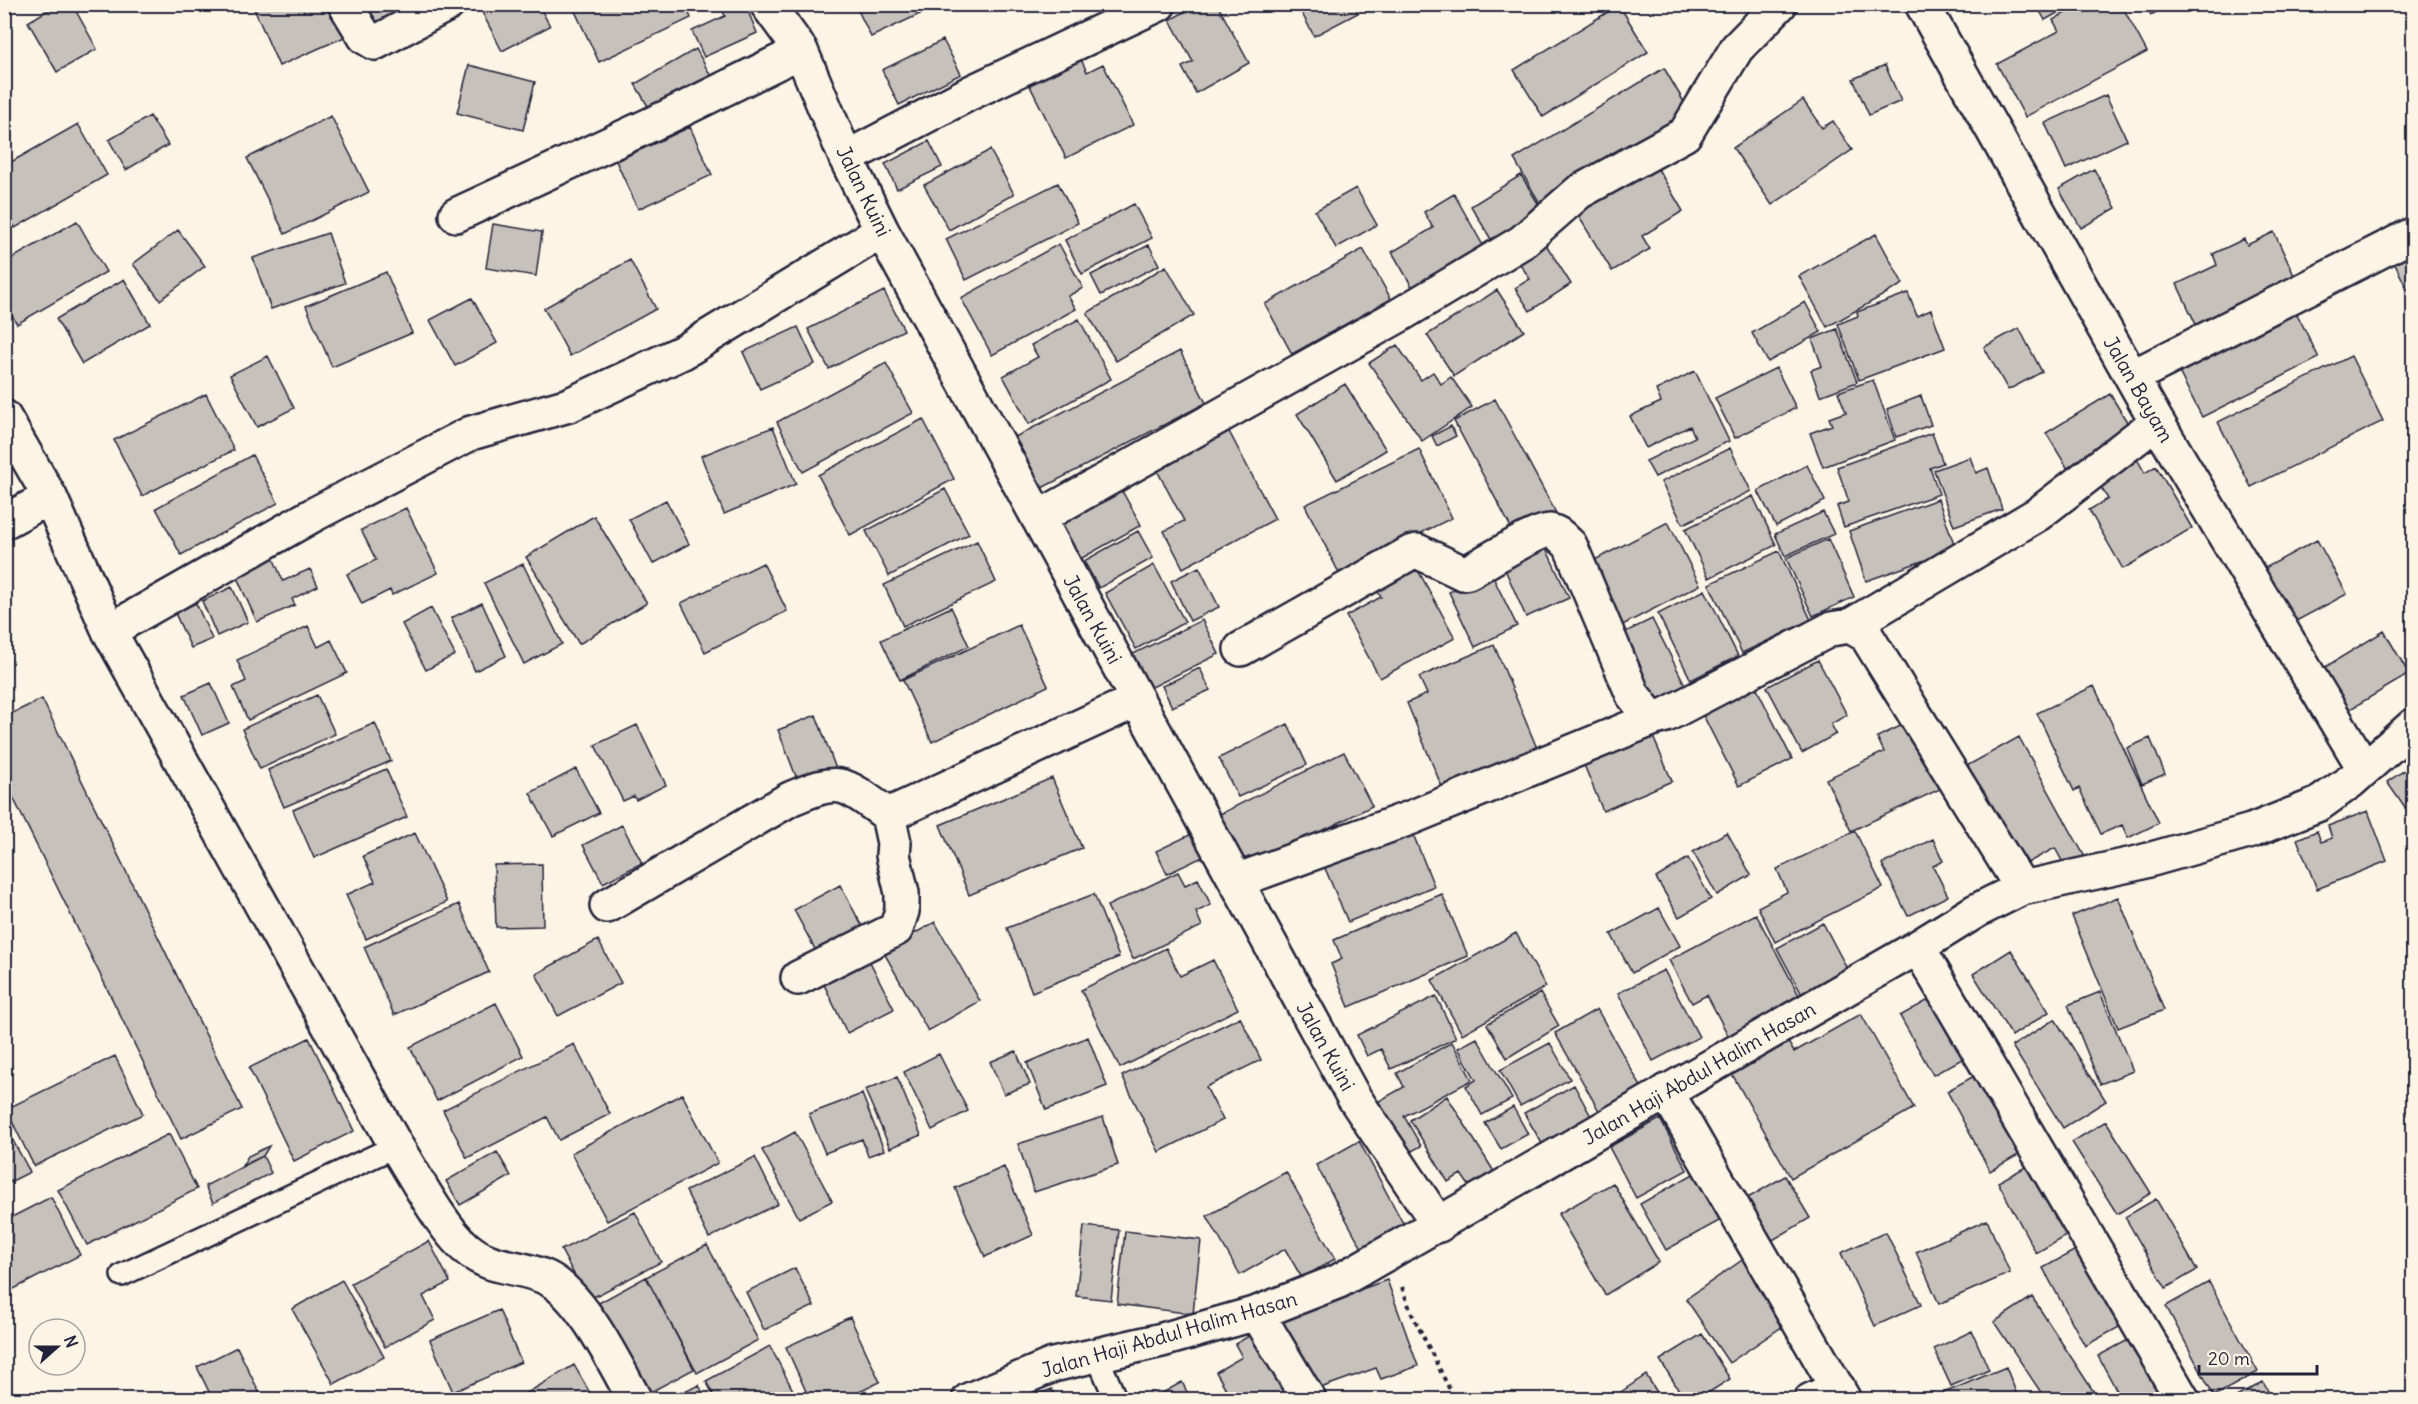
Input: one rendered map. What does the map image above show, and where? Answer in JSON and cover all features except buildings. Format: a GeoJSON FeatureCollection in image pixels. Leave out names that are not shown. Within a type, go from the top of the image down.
{"type":"FeatureCollection","features":[{"type":"Feature","properties":{"kind":"street"},"geometry":{"type":"LineString","coordinates":[[345,4],[365,37],[375,43],[448,4]]}},
{"type":"Feature","properties":{"kind":"street","name":"Jalan Kuini"},"geometry":{"type":"LineString","coordinates":[[766,4],[801,51],[846,158],[882,231],[1353,1096],[1439,1225]]}},
{"type":"Feature","properties":{"kind":"street"},"geometry":{"type":"LineString","coordinates":[[846,158],[970,93],[1159,4]]}},
{"type":"Feature","properties":{"kind":"street"},"geometry":{"type":"LineString","coordinates":[[1038,518],[1408,310],[1522,242],[1580,192],[1685,134],[1737,48],[1780,4]]}},
{"type":"Feature","properties":{"kind":"street","name":"Jalan Bayam"},"geometry":{"type":"LineString","coordinates":[[1922,4],[2157,422],[2364,768]]}},
{"type":"Feature","properties":{"kind":"street"},"geometry":{"type":"LineString","coordinates":[[456,215],[665,118],[801,51]]}},
{"type":"Feature","properties":{"kind":"street"},"geometry":{"type":"LineString","coordinates":[[109,631],[313,514],[471,434],[569,405],[683,352],[882,231]]}},
{"type":"Feature","properties":{"kind":"street"},"geometry":{"type":"LineString","coordinates":[[2132,377],[2414,234]]}},
{"type":"Feature","properties":{"kind":"street"},"geometry":{"type":"LineString","coordinates":[[4,417],[50,497],[109,631],[396,1146],[443,1220],[465,1247],[488,1263],[548,1278],[563,1290],[579,1308],[606,1347],[635,1400]]}},
{"type":"Feature","properties":{"kind":"street"},"geometry":{"type":"LineString","coordinates":[[1236,881],[1410,818],[1666,715],[1831,629],[1850,626],[2038,514],[2157,422]]}},
{"type":"Feature","properties":{"kind":"street"},"geometry":{"type":"LineString","coordinates":[[4,522],[50,497]]}},
{"type":"Feature","properties":{"kind":"street"},"geometry":{"type":"LineString","coordinates":[[1241,649],[1400,556],[1417,551],[1463,573],[1536,534],[1550,531],[1559,535],[1570,545],[1633,695],[1652,719]]}},
{"type":"Feature","properties":{"kind":"street"},"geometry":{"type":"LineString","coordinates":[[1850,626],[1866,635],[1878,651],[2022,888]]}},
{"type":"Feature","properties":{"kind":"street"},"geometry":{"type":"LineString","coordinates":[[888,815],[1137,700]]}},
{"type":"Feature","properties":{"kind":"street","name":"Jalan Haji Abdul Halim Hasan"},"geometry":{"type":"LineString","coordinates":[[969,1400],[1053,1365],[1162,1340],[1257,1312],[1339,1281],[1976,912],[2022,888],[2138,863],[2251,831],[2319,804],[2414,725]]}},
{"type":"Feature","properties":{"kind":"street"},"geometry":{"type":"LineString","coordinates":[[607,906],[790,799],[812,790],[839,786],[847,788],[888,815],[894,843],[893,855],[902,893],[902,911],[896,929],[798,978]]}},
{"type":"Feature","properties":{"kind":"street"},"geometry":{"type":"LineString","coordinates":[[1918,947],[2183,1400]]}},
{"type":"Feature","properties":{"kind":"street"},"geometry":{"type":"LineString","coordinates":[[1666,1091],[1831,1396]]}},
{"type":"Feature","properties":{"kind":"street"},"geometry":{"type":"LineString","coordinates":[[1257,1312],[1309,1400]]}},
{"type":"Feature","properties":{"kind":"lane"},"geometry":{"type":"LineString","coordinates":[[122,1275],[396,1146]]}},
{"type":"Feature","properties":{"kind":"lane"},"geometry":{"type":"LineString","coordinates":[[1097,1356],[1116,1400]]}},
{"type":"Feature","properties":{"kind":"path"},"geometry":{"type":"LineString","coordinates":[[1389,1252],[1411,1312],[1455,1400]]}}]}
